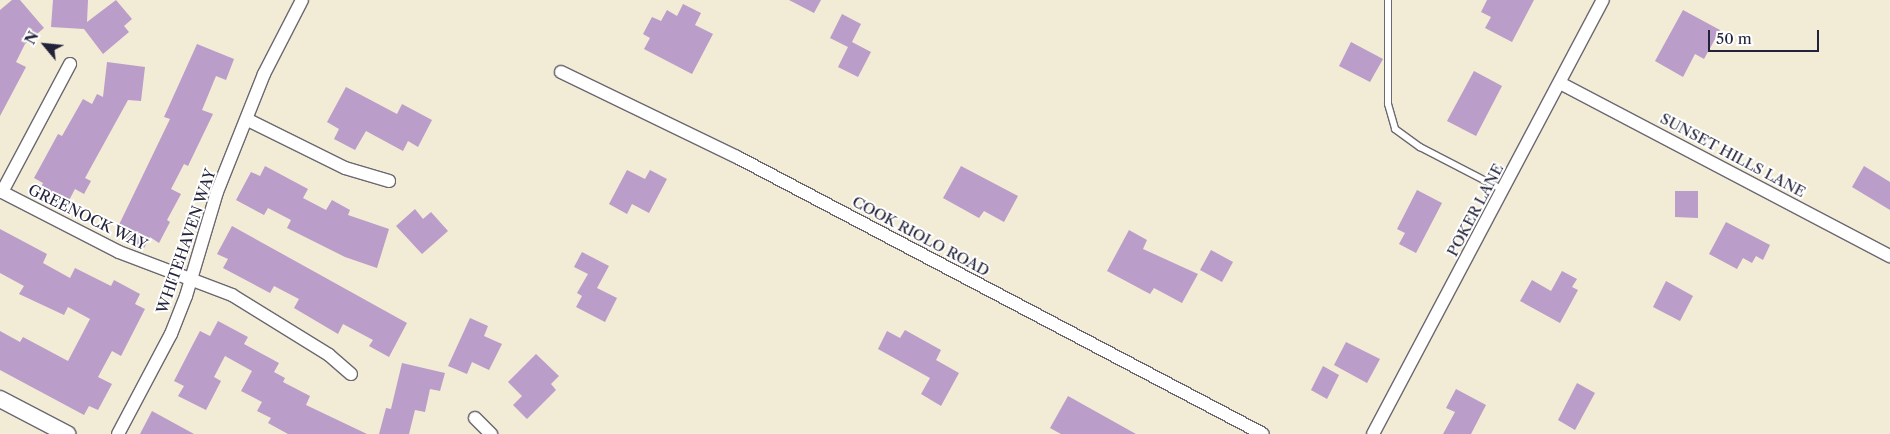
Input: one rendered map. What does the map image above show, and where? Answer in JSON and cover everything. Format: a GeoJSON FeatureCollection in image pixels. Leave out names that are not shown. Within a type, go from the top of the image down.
{"type":"FeatureCollection","features":[{"type":"Feature","properties":{"kind":"street","name":"WHITEHAVEN WAY"},"geometry":{"type":"LineString","coordinates":[[118,434],[170,334],[191,280],[217,192],[271,60],[302,0]]}},
{"type":"Feature","properties":{"kind":"street","name":"POKER LANE"},"geometry":{"type":"LineString","coordinates":[[1374,434],[1603,0]]}},
{"type":"Feature","properties":{"kind":"street"},"geometry":{"type":"LineString","coordinates":[[1,191],[70,64]]}},
{"type":"Feature","properties":{"kind":"street","name":"COOK RIOLO ROAD"},"geometry":{"type":"LineString","coordinates":[[561,72],[745,162],[1263,434]]}},
{"type":"Feature","properties":{"kind":"street","name":"SUNSET HILLS LANE"},"geometry":{"type":"LineString","coordinates":[[1560,83],[1890,256]]}},
{"type":"Feature","properties":{"kind":"street"},"geometry":{"type":"LineString","coordinates":[[248,120],[345,168],[389,182]]}},
{"type":"Feature","properties":{"kind":"street","name":"GREENOCK WAY"},"geometry":{"type":"LineString","coordinates":[[1,191],[119,252],[255,307],[329,355],[351,374]]}},
{"type":"Feature","properties":{"kind":"street"},"geometry":{"type":"LineString","coordinates":[[0,399],[67,434]]}},
{"type":"Feature","properties":{"kind":"street"},"geometry":{"type":"LineString","coordinates":[[474,418],[491,434]]}},
{"type":"Feature","properties":{"kind":"lane"},"geometry":{"type":"LineString","coordinates":[[1388,0],[1388,104],[1395,129],[1420,147],[1504,190]]}},
{"type":"Feature","properties":{"kind":"building"},"geometry":{"type":"Polygon","coordinates":[[[12,0],[20,0],[44,28],[25,44],[16,62],[26,67],[0,116],[0,10],[12,0]]]}},
{"type":"Feature","properties":{"kind":"building"},"geometry":{"type":"Polygon","coordinates":[[[53,0],[88,0],[87,22],[116,0],[132,19],[124,26],[129,32],[103,54],[84,29],[51,27],[53,0]]]}},
{"type":"Feature","properties":{"kind":"building"},"geometry":{"type":"Polygon","coordinates":[[[789,0],[821,0],[814,13],[789,0]]]}},
{"type":"Feature","properties":{"kind":"building"},"geometry":{"type":"Polygon","coordinates":[[[1487,0],[1534,0],[1512,42],[1485,28],[1491,17],[1481,12],[1487,0]]]}},
{"type":"Feature","properties":{"kind":"building"},"geometry":{"type":"Polygon","coordinates":[[[683,4],[701,13],[695,25],[713,34],[692,74],[644,49],[650,38],[643,34],[652,17],[661,21],[667,10],[677,16],[683,4]]]}},
{"type":"Feature","properties":{"kind":"building"},"geometry":{"type":"Polygon","coordinates":[[[1683,10],[1720,30],[1704,59],[1695,54],[1683,77],[1655,61],[1683,10]]]}},
{"type":"Feature","properties":{"kind":"building"},"geometry":{"type":"Polygon","coordinates":[[[842,14],[861,24],[852,42],[871,52],[858,77],[838,67],[848,47],[830,38],[842,14]]]}},
{"type":"Feature","properties":{"kind":"building"},"geometry":{"type":"Polygon","coordinates":[[[1351,42],[1383,59],[1370,82],[1339,66],[1351,42]]]}},
{"type":"Feature","properties":{"kind":"building"},"geometry":{"type":"Polygon","coordinates":[[[197,44],[234,59],[226,80],[216,76],[202,110],[213,114],[188,166],[184,164],[171,189],[181,194],[167,220],[170,222],[159,243],[150,237],[144,248],[115,233],[170,119],[164,117],[197,44]]]}},
{"type":"Feature","properties":{"kind":"building"},"geometry":{"type":"Polygon","coordinates":[[[107,62],[145,67],[141,101],[128,100],[85,178],[91,181],[84,194],[75,189],[65,208],[38,194],[43,183],[34,178],[58,134],[62,136],[83,99],[92,104],[97,94],[103,97],[107,62]]]}},
{"type":"Feature","properties":{"kind":"building"},"geometry":{"type":"Polygon","coordinates":[[[1474,71],[1502,86],[1476,136],[1447,121],[1474,71]]]}},
{"type":"Feature","properties":{"kind":"building"},"geometry":{"type":"Polygon","coordinates":[[[346,87],[397,114],[402,104],[432,120],[418,147],[408,141],[403,151],[366,131],[355,150],[334,139],[339,129],[327,122],[346,87]]]}},
{"type":"Feature","properties":{"kind":"building"},"geometry":{"type":"Polygon","coordinates":[[[265,166],[308,189],[303,198],[326,210],[332,200],[350,210],[348,215],[389,229],[377,268],[345,257],[287,228],[291,220],[268,208],[264,215],[236,200],[251,172],[260,176],[265,166]]]}},
{"type":"Feature","properties":{"kind":"building"},"geometry":{"type":"Polygon","coordinates":[[[961,166],[1018,196],[1004,222],[984,211],[979,218],[943,198],[961,166]]]}},
{"type":"Feature","properties":{"kind":"building"},"geometry":{"type":"Polygon","coordinates":[[[1864,166],[1890,182],[1890,210],[1852,187],[1864,166]]]}},
{"type":"Feature","properties":{"kind":"building"},"geometry":{"type":"Polygon","coordinates":[[[627,170],[645,179],[650,170],[667,179],[649,213],[632,204],[627,214],[609,204],[627,170]]]}},
{"type":"Feature","properties":{"kind":"building"},"geometry":{"type":"Polygon","coordinates":[[[1417,190],[1442,203],[1416,253],[1399,244],[1405,233],[1397,229],[1417,190]]]}},
{"type":"Feature","properties":{"kind":"building"},"geometry":{"type":"Polygon","coordinates":[[[1675,191],[1698,191],[1698,218],[1675,217],[1675,191]]]}},
{"type":"Feature","properties":{"kind":"building"},"geometry":{"type":"Polygon","coordinates":[[[415,209],[423,219],[431,212],[448,231],[422,254],[396,226],[415,209]]]}},
{"type":"Feature","properties":{"kind":"building"},"geometry":{"type":"Polygon","coordinates":[[[1726,222],[1770,245],[1763,260],[1756,256],[1752,263],[1743,258],[1737,269],[1709,254],[1726,222]]]}},
{"type":"Feature","properties":{"kind":"building"},"geometry":{"type":"Polygon","coordinates":[[[232,226],[407,323],[389,357],[369,346],[373,340],[343,324],[338,334],[294,308],[299,299],[274,286],[270,293],[223,268],[228,259],[217,254],[232,226]]]}},
{"type":"Feature","properties":{"kind":"building"},"geometry":{"type":"Polygon","coordinates":[[[0,229],[47,254],[43,263],[70,278],[75,268],[111,286],[114,280],[140,294],[135,304],[145,309],[121,356],[112,351],[98,377],[112,384],[98,410],[89,406],[84,415],[0,370],[0,331],[20,342],[23,337],[68,361],[90,319],[68,307],[64,315],[19,294],[24,286],[0,273],[0,229]]]}},
{"type":"Feature","properties":{"kind":"building"},"geometry":{"type":"Polygon","coordinates":[[[1129,230],[1147,240],[1143,249],[1198,274],[1182,303],[1154,288],[1150,294],[1107,271],[1129,230]]]}},
{"type":"Feature","properties":{"kind":"building"},"geometry":{"type":"Polygon","coordinates":[[[1211,250],[1233,262],[1222,282],[1200,270],[1211,250]]]}},
{"type":"Feature","properties":{"kind":"building"},"geometry":{"type":"Polygon","coordinates":[[[582,252],[609,266],[597,288],[617,298],[605,322],[576,307],[582,296],[577,293],[588,274],[574,267],[582,252]]]}},
{"type":"Feature","properties":{"kind":"building"},"geometry":{"type":"Polygon","coordinates":[[[1562,271],[1577,279],[1572,287],[1578,290],[1560,323],[1520,301],[1532,280],[1551,291],[1562,271]]]}},
{"type":"Feature","properties":{"kind":"building"},"geometry":{"type":"Polygon","coordinates":[[[1666,281],[1693,296],[1680,321],[1653,307],[1666,281]]]}},
{"type":"Feature","properties":{"kind":"building"},"geometry":{"type":"Polygon","coordinates":[[[470,318],[488,326],[484,336],[502,344],[489,370],[472,362],[467,374],[448,366],[470,318]]]}},
{"type":"Feature","properties":{"kind":"building"},"geometry":{"type":"Polygon","coordinates":[[[218,321],[248,337],[244,344],[279,363],[274,372],[285,378],[283,382],[310,396],[306,405],[367,434],[288,434],[268,423],[271,418],[257,411],[262,402],[241,391],[252,371],[225,356],[214,377],[221,381],[206,410],[178,396],[184,386],[174,381],[200,331],[210,336],[218,321]]]}},
{"type":"Feature","properties":{"kind":"building"},"geometry":{"type":"Polygon","coordinates":[[[905,330],[941,350],[936,360],[959,373],[941,406],[921,394],[930,378],[878,349],[887,331],[900,338],[905,330]]]}},
{"type":"Feature","properties":{"kind":"building"},"geometry":{"type":"Polygon","coordinates":[[[1346,342],[1380,359],[1367,383],[1334,365],[1346,342]]]}},
{"type":"Feature","properties":{"kind":"building"},"geometry":{"type":"Polygon","coordinates":[[[536,354],[559,376],[551,384],[556,390],[527,419],[513,405],[522,396],[508,382],[536,354]]]}},
{"type":"Feature","properties":{"kind":"building"},"geometry":{"type":"Polygon","coordinates":[[[402,363],[445,373],[440,391],[430,389],[425,412],[415,410],[409,434],[379,434],[386,408],[391,409],[402,363]]]}},
{"type":"Feature","properties":{"kind":"building"},"geometry":{"type":"Polygon","coordinates":[[[1323,366],[1339,375],[1327,399],[1311,390],[1323,366]]]}},
{"type":"Feature","properties":{"kind":"building"},"geometry":{"type":"Polygon","coordinates":[[[1577,383],[1595,393],[1575,430],[1558,420],[1577,383]]]}},
{"type":"Feature","properties":{"kind":"building"},"geometry":{"type":"Polygon","coordinates":[[[1456,389],[1486,405],[1471,434],[1443,434],[1455,412],[1446,408],[1456,389]]]}},
{"type":"Feature","properties":{"kind":"building"},"geometry":{"type":"Polygon","coordinates":[[[1068,396],[1136,434],[1061,434],[1050,428],[1068,396]]]}},
{"type":"Feature","properties":{"kind":"building"},"geometry":{"type":"Polygon","coordinates":[[[152,411],[194,434],[140,434],[152,411]]]}}]}
